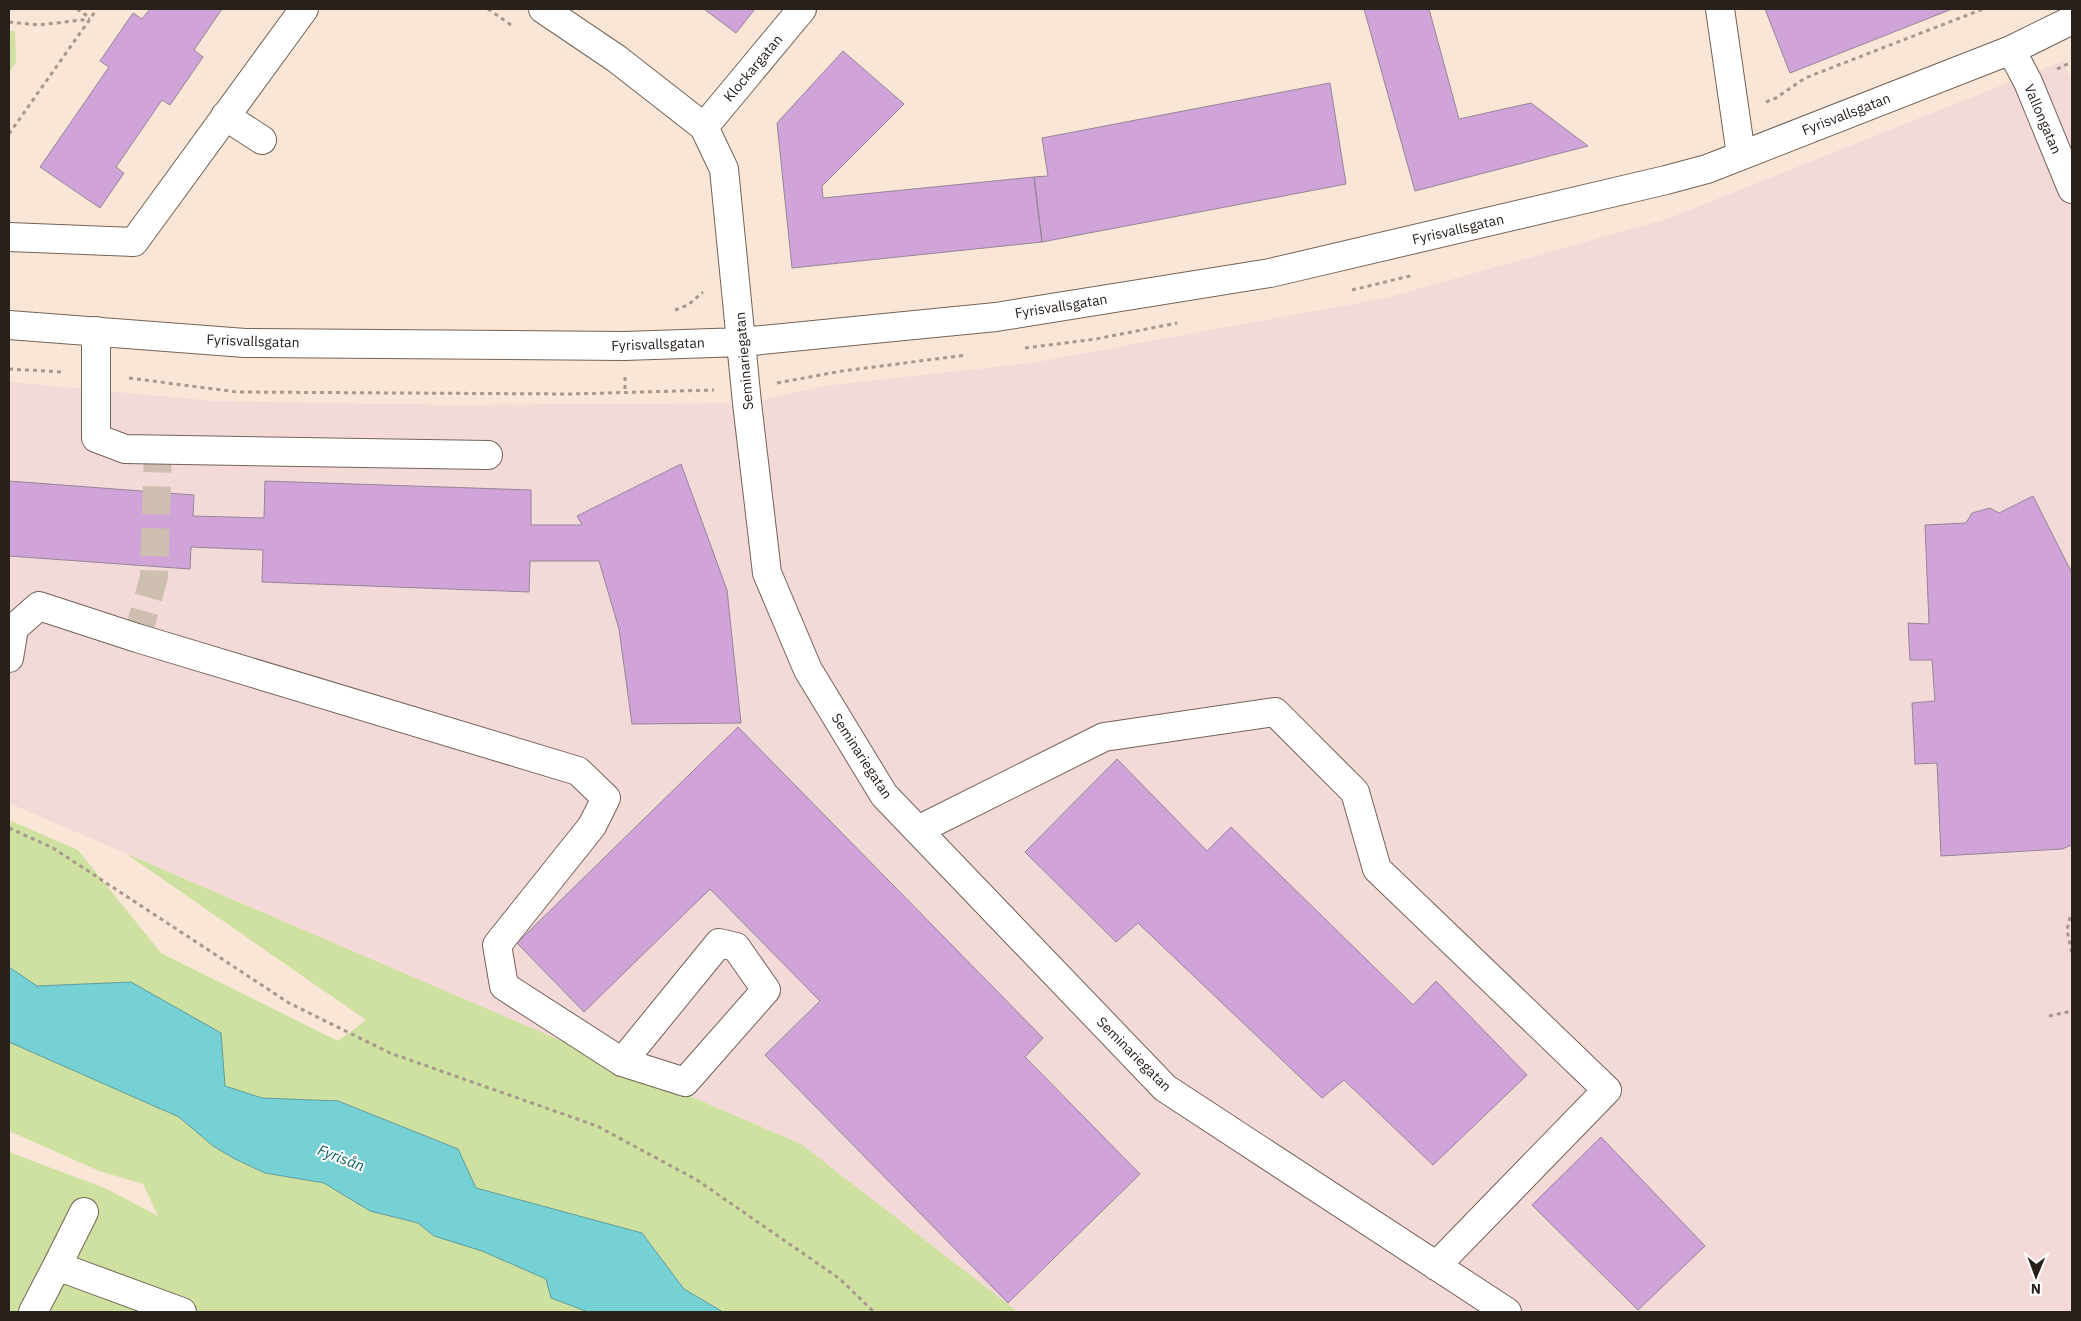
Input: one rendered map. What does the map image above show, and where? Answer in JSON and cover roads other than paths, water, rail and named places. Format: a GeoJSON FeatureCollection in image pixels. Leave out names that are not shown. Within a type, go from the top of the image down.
{"type":"FeatureCollection","features":[{"type":"Feature","properties":{"kind":"street"},"geometry":{"type":"LineString","coordinates":[[9,237],[134,242],[304,9]]}},
{"type":"Feature","properties":{"kind":"street","name":"Seminariegatan"},"geometry":{"type":"LineString","coordinates":[[543,9],[617,59],[704,127],[724,169],[767,573],[808,670],[884,795],[1165,1088],[1507,1312]]}},
{"type":"Feature","properties":{"kind":"street","name":"Klockargatan"},"geometry":{"type":"LineString","coordinates":[[704,127],[802,9]]}},
{"type":"Feature","properties":{"kind":"street"},"geometry":{"type":"LineString","coordinates":[[1720,9],[1741,155]]}},
{"type":"Feature","properties":{"kind":"street","name":"Fyrisvallsgatan"},"geometry":{"type":"LineString","coordinates":[[9,325],[245,343],[624,346],[742,342],[996,317],[1270,273],[1666,180],[1707,168],[2011,50],[2072,20]]}},
{"type":"Feature","properties":{"kind":"street","name":"Vallongatan"},"geometry":{"type":"LineString","coordinates":[[2011,50],[2028,82],[2072,189]]}},
{"type":"Feature","properties":{"kind":"street"},"geometry":{"type":"LineString","coordinates":[[225,116],[262,140]]}},
{"type":"Feature","properties":{"kind":"street"},"geometry":{"type":"LineString","coordinates":[[96,332],[96,438],[125,449],[488,455]]}},
{"type":"Feature","properties":{"kind":"street"},"geometry":{"type":"LineString","coordinates":[[9,658],[14,628],[39,606],[156,644],[578,771],[606,798],[592,826],[497,945],[504,986],[622,1062],[685,1082],[766,990],[736,947],[719,943],[622,1062]]}},
{"type":"Feature","properties":{"kind":"street"},"geometry":{"type":"LineString","coordinates":[[918,830],[1104,737],[1275,712],[1355,792],[1377,869],[1607,1090],[1436,1266]]}},
{"type":"Feature","properties":{"kind":"street"},"geometry":{"type":"LineString","coordinates":[[33,1312],[84,1212]]}},
{"type":"Feature","properties":{"kind":"street"},"geometry":{"type":"LineString","coordinates":[[57,1266],[182,1312]]}},
{"type":"Feature","properties":{"kind":"water","name":"Fyrisån"},"geometry":{"type":"Polygon","coordinates":[[[9,967],[37,986],[131,982],[221,1033],[225,1086],[262,1098],[338,1101],[458,1149],[476,1188],[642,1233],[684,1289],[723,1312],[588,1312],[551,1298],[546,1279],[482,1251],[434,1236],[418,1223],[370,1211],[324,1183],[265,1173],[235,1159],[213,1146],[179,1117],[9,1042],[9,967]]]}},
{"type":"Feature","properties":{"kind":"tunnel"},"geometry":{"type":"LineString","coordinates":[[137,638],[154,577],[158,450]]}}]}
